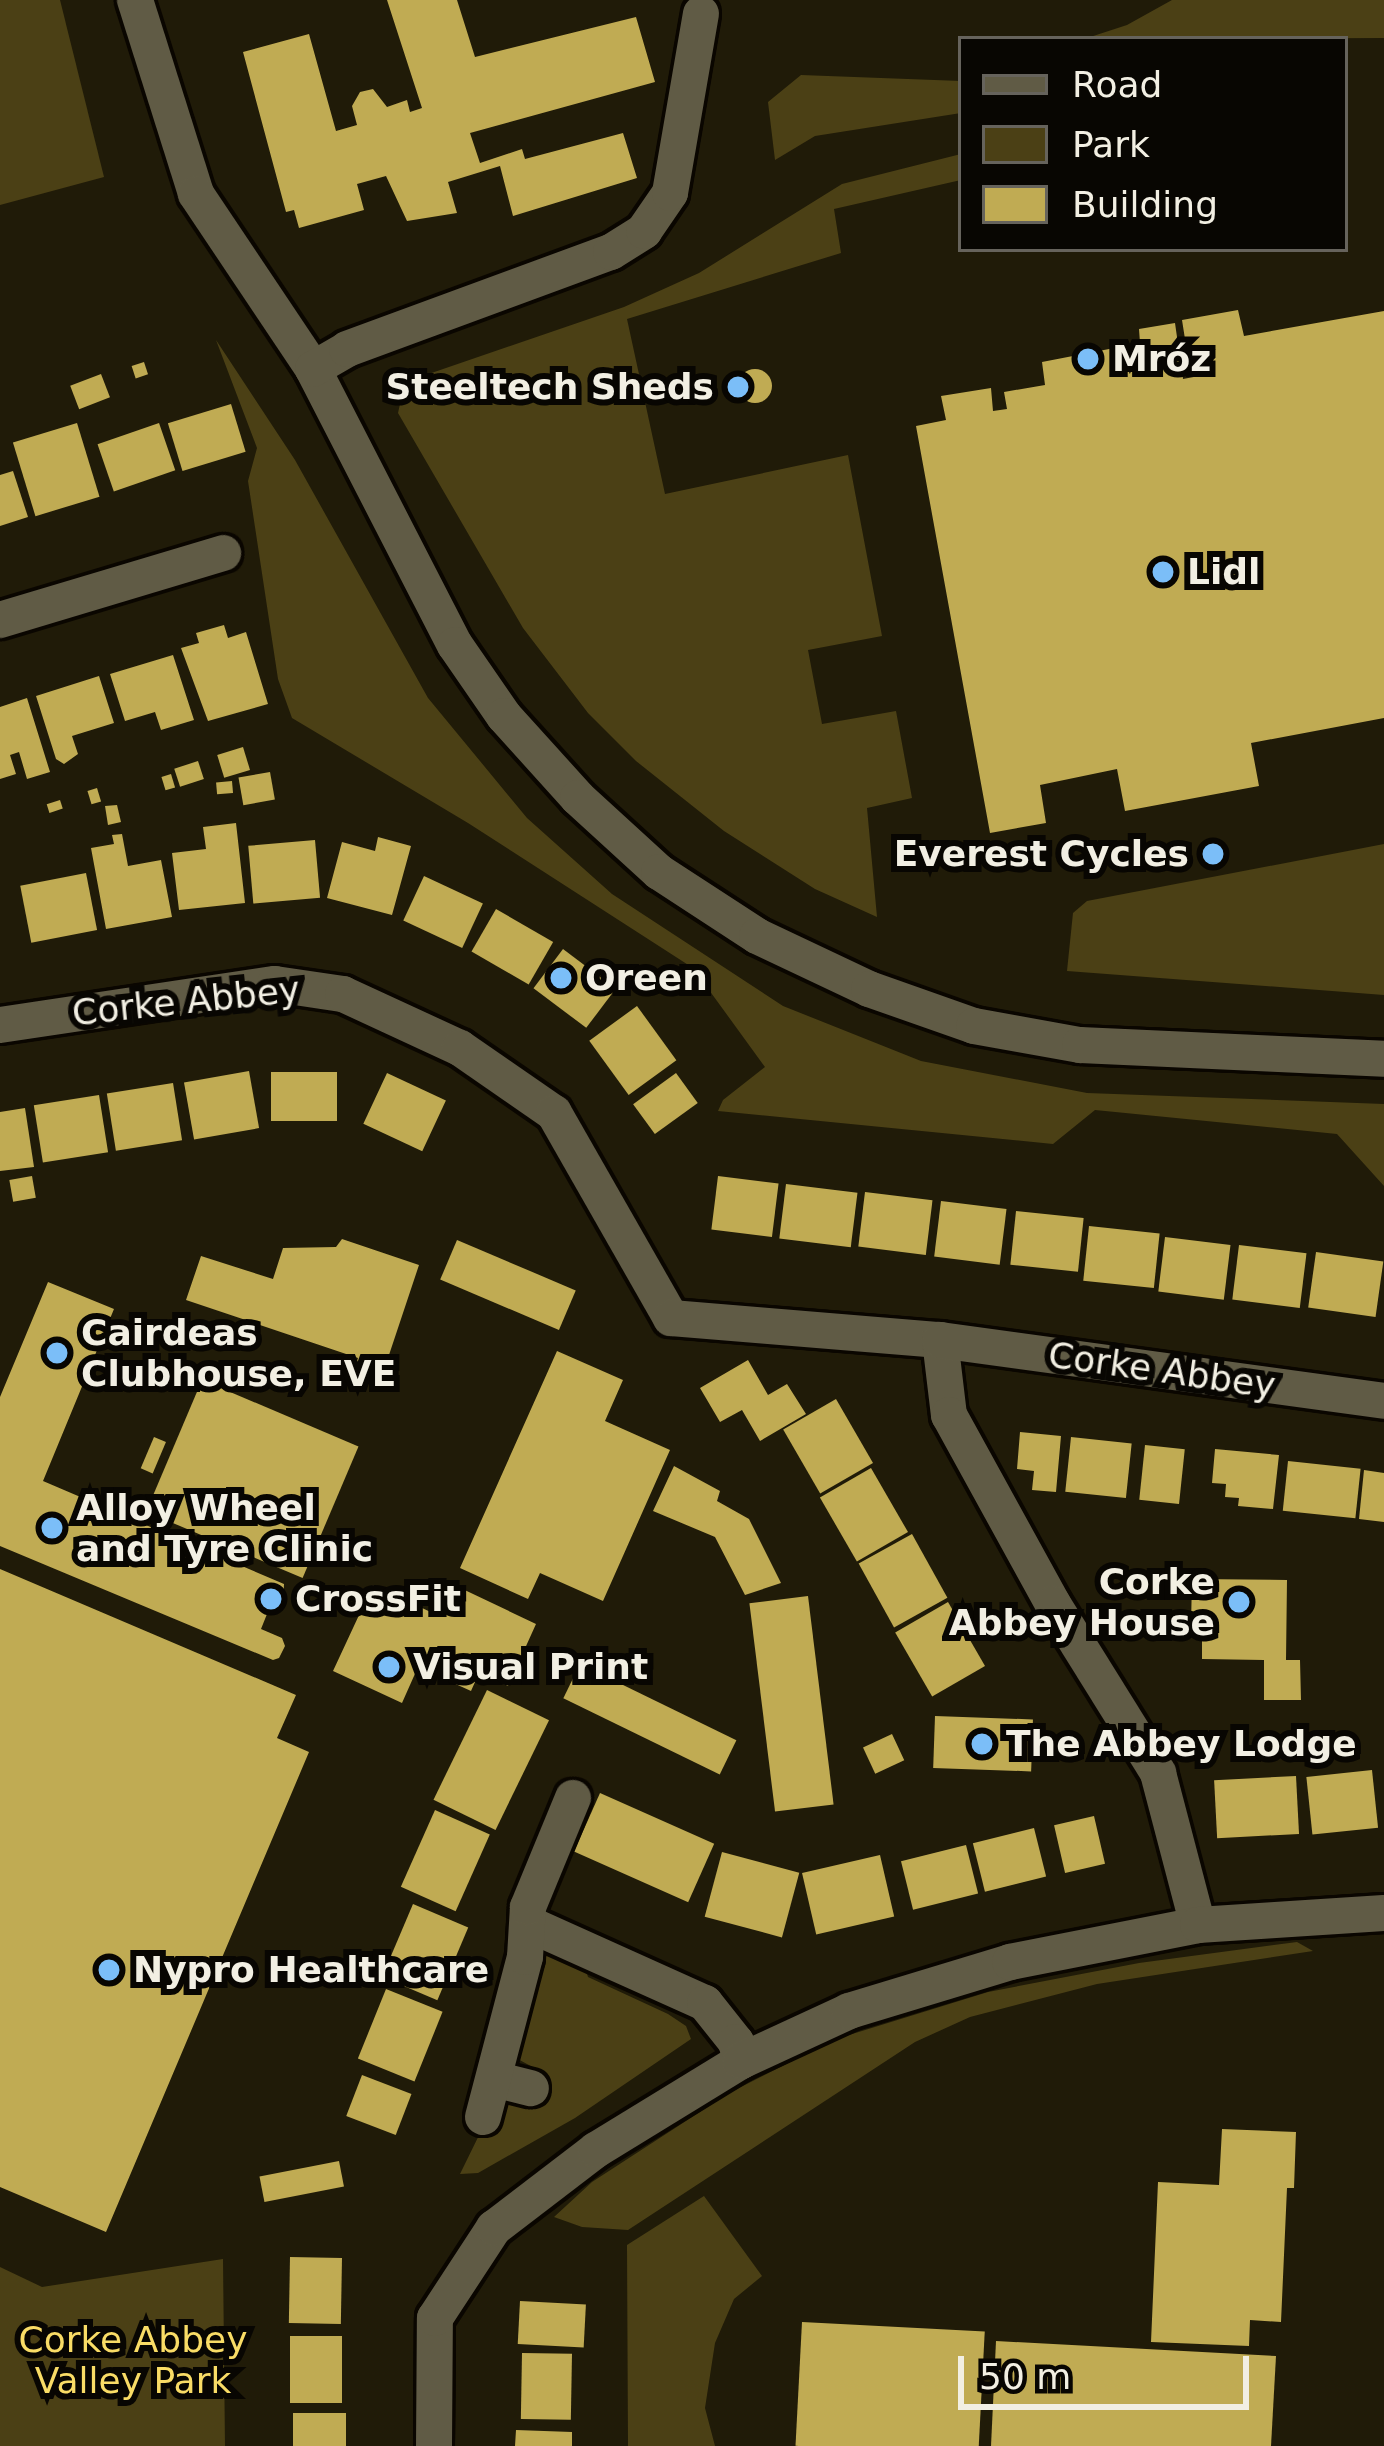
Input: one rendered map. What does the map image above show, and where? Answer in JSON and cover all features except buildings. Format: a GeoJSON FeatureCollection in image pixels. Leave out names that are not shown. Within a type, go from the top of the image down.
{"type":"FeatureCollection","features":[{"type":"Feature","properties":{"kind":"street"},"geometry":{"type":"LineString","coordinates":[[135,0],[165,109],[202,206],[313,369],[413,573],[504,716],[578,798],[658,872],[757,936],[869,989],[974,1026],[1080,1045],[1384,1059]]}},
{"type":"Feature","properties":{"kind":"street"},"geometry":{"type":"LineString","coordinates":[[313,369],[347,349],[611,253],[644,231],[670,193],[701,14]]}},
{"type":"Feature","properties":{"kind":"street"},"geometry":{"type":"LineString","coordinates":[[0,620],[223,553]]}},
{"type":"Feature","properties":{"kind":"street","name":"Corke Abbey"},"geometry":{"type":"LineString","coordinates":[[0,1024],[275,984],[344,994],[460,1048],[554,1113],[671,1318],[940,1340],[1384,1401]]}},
{"type":"Feature","properties":{"kind":"street"},"geometry":{"type":"LineString","coordinates":[[940,1340],[949,1415],[1053,1604],[1158,1773],[1198,1924]]}},
{"type":"Feature","properties":{"kind":"street"},"geometry":{"type":"LineString","coordinates":[[483,2116],[529,1924],[528,1907],[573,1798]]}},
{"type":"Feature","properties":{"kind":"street"},"geometry":{"type":"LineString","coordinates":[[434,2446],[435,2318],[494,2228],[596,2150],[741,2061],[849,2011],[1010,1962],[1198,1924],[1384,1913]]}},
{"type":"Feature","properties":{"kind":"street"},"geometry":{"type":"LineString","coordinates":[[529,1924],[705,2003],[736,2042],[741,2061]]}},
{"type":"Feature","properties":{"kind":"street"},"geometry":{"type":"LineString","coordinates":[[494,2078],[531,2087]]}},
{"type":"Feature","properties":{"kind":"green space"},"geometry":{"type":"Polygon","coordinates":[[[0,0],[60,0],[104,177],[0,205],[0,0]]]}},
{"type":"Feature","properties":{"kind":"green space"},"geometry":{"type":"Polygon","coordinates":[[[1172,0],[1384,0],[1384,38],[1093,36],[1127,25],[1172,0]]]}},
{"type":"Feature","properties":{"kind":"green space"},"geometry":{"type":"Polygon","coordinates":[[[801,75],[958,81],[958,113],[815,136],[775,160],[768,102],[801,75]]]}},
{"type":"Feature","properties":{"kind":"green space"},"geometry":{"type":"Polygon","coordinates":[[[958,155],[958,181],[834,209],[841,253],[627,319],[665,494],[848,455],[882,636],[808,650],[822,724],[896,711],[912,798],[867,808],[877,917],[815,889],[724,831],[636,761],[588,713],[523,628],[398,413],[404,386],[414,379],[624,307],[699,273],[842,184],[958,155]]]}},
{"type":"Feature","properties":{"kind":"green space"},"geometry":{"type":"Polygon","coordinates":[[[216,340],[295,460],[428,698],[527,818],[612,894],[783,1006],[921,1061],[1087,1093],[1384,1104],[1384,1186],[1337,1134],[1095,1110],[1053,1144],[718,1111],[723,1100],[765,1067],[693,968],[468,823],[292,718],[278,679],[248,481],[257,448],[216,340]]]}},
{"type":"Feature","properties":{"kind":"green space"},"geometry":{"type":"Polygon","coordinates":[[[1384,844],[1384,995],[1067,971],[1073,913],[1087,901],[1384,844]]]}},
{"type":"Feature","properties":{"kind":"green space"},"geometry":{"type":"Polygon","coordinates":[[[1297,1942],[1313,1951],[1097,1984],[970,2017],[915,2042],[628,2230],[582,2227],[554,2217],[592,2182],[729,2093],[836,2039],[988,1992],[1139,1963],[1297,1942]]]}},
{"type":"Feature","properties":{"kind":"green space"},"geometry":{"type":"Polygon","coordinates":[[[547,1952],[583,1960],[588,1977],[668,2014],[686,2026],[691,2039],[575,2118],[478,2173],[460,2174],[484,2125],[512,2100],[533,2100],[540,2071],[514,2057],[547,1952]]]}},
{"type":"Feature","properties":{"kind":"green space"},"geometry":{"type":"Polygon","coordinates":[[[704,2196],[762,2276],[734,2299],[715,2343],[705,2408],[715,2446],[628,2446],[627,2245],[704,2196]]]}},
{"type":"Feature","properties":{"kind":"green space","name":"Corke Abbey Valley Park"},"geometry":{"type":"Polygon","coordinates":[[[223,2259],[225,2446],[0,2446],[0,2267],[42,2287],[223,2259]]]}},
{"type":"Feature","properties":{"kind":"place","name":"Mróz"},"geometry":{"type":"Point","coordinates":[1088,359]}},
{"type":"Feature","properties":{"kind":"place","name":"Steeltech Sheds"},"geometry":{"type":"Point","coordinates":[738,387]}},
{"type":"Feature","properties":{"kind":"place","name":"Lidl"},"geometry":{"type":"Point","coordinates":[1163,572]}},
{"type":"Feature","properties":{"kind":"place","name":"Everest Cycles"},"geometry":{"type":"Point","coordinates":[1213,854]}},
{"type":"Feature","properties":{"kind":"place","name":"Oreen"},"geometry":{"type":"Point","coordinates":[561,978]}},
{"type":"Feature","properties":{"kind":"place","name":"Cairdeas Clubhouse, EVE"},"geometry":{"type":"Point","coordinates":[57,1353]}},
{"type":"Feature","properties":{"kind":"place","name":"Alloy Wheel and Tyre Clinic"},"geometry":{"type":"Point","coordinates":[52,1528]}},
{"type":"Feature","properties":{"kind":"place","name":"CrossFit"},"geometry":{"type":"Point","coordinates":[271,1599]}},
{"type":"Feature","properties":{"kind":"place","name":"Corke Abbey House"},"geometry":{"type":"Point","coordinates":[1239,1602]}},
{"type":"Feature","properties":{"kind":"place","name":"Visual Print"},"geometry":{"type":"Point","coordinates":[389,1667]}},
{"type":"Feature","properties":{"kind":"place","name":"The Abbey Lodge"},"geometry":{"type":"Point","coordinates":[982,1744]}},
{"type":"Feature","properties":{"kind":"place","name":"Nypro Healthcare"},"geometry":{"type":"Point","coordinates":[109,1970]}}]}
